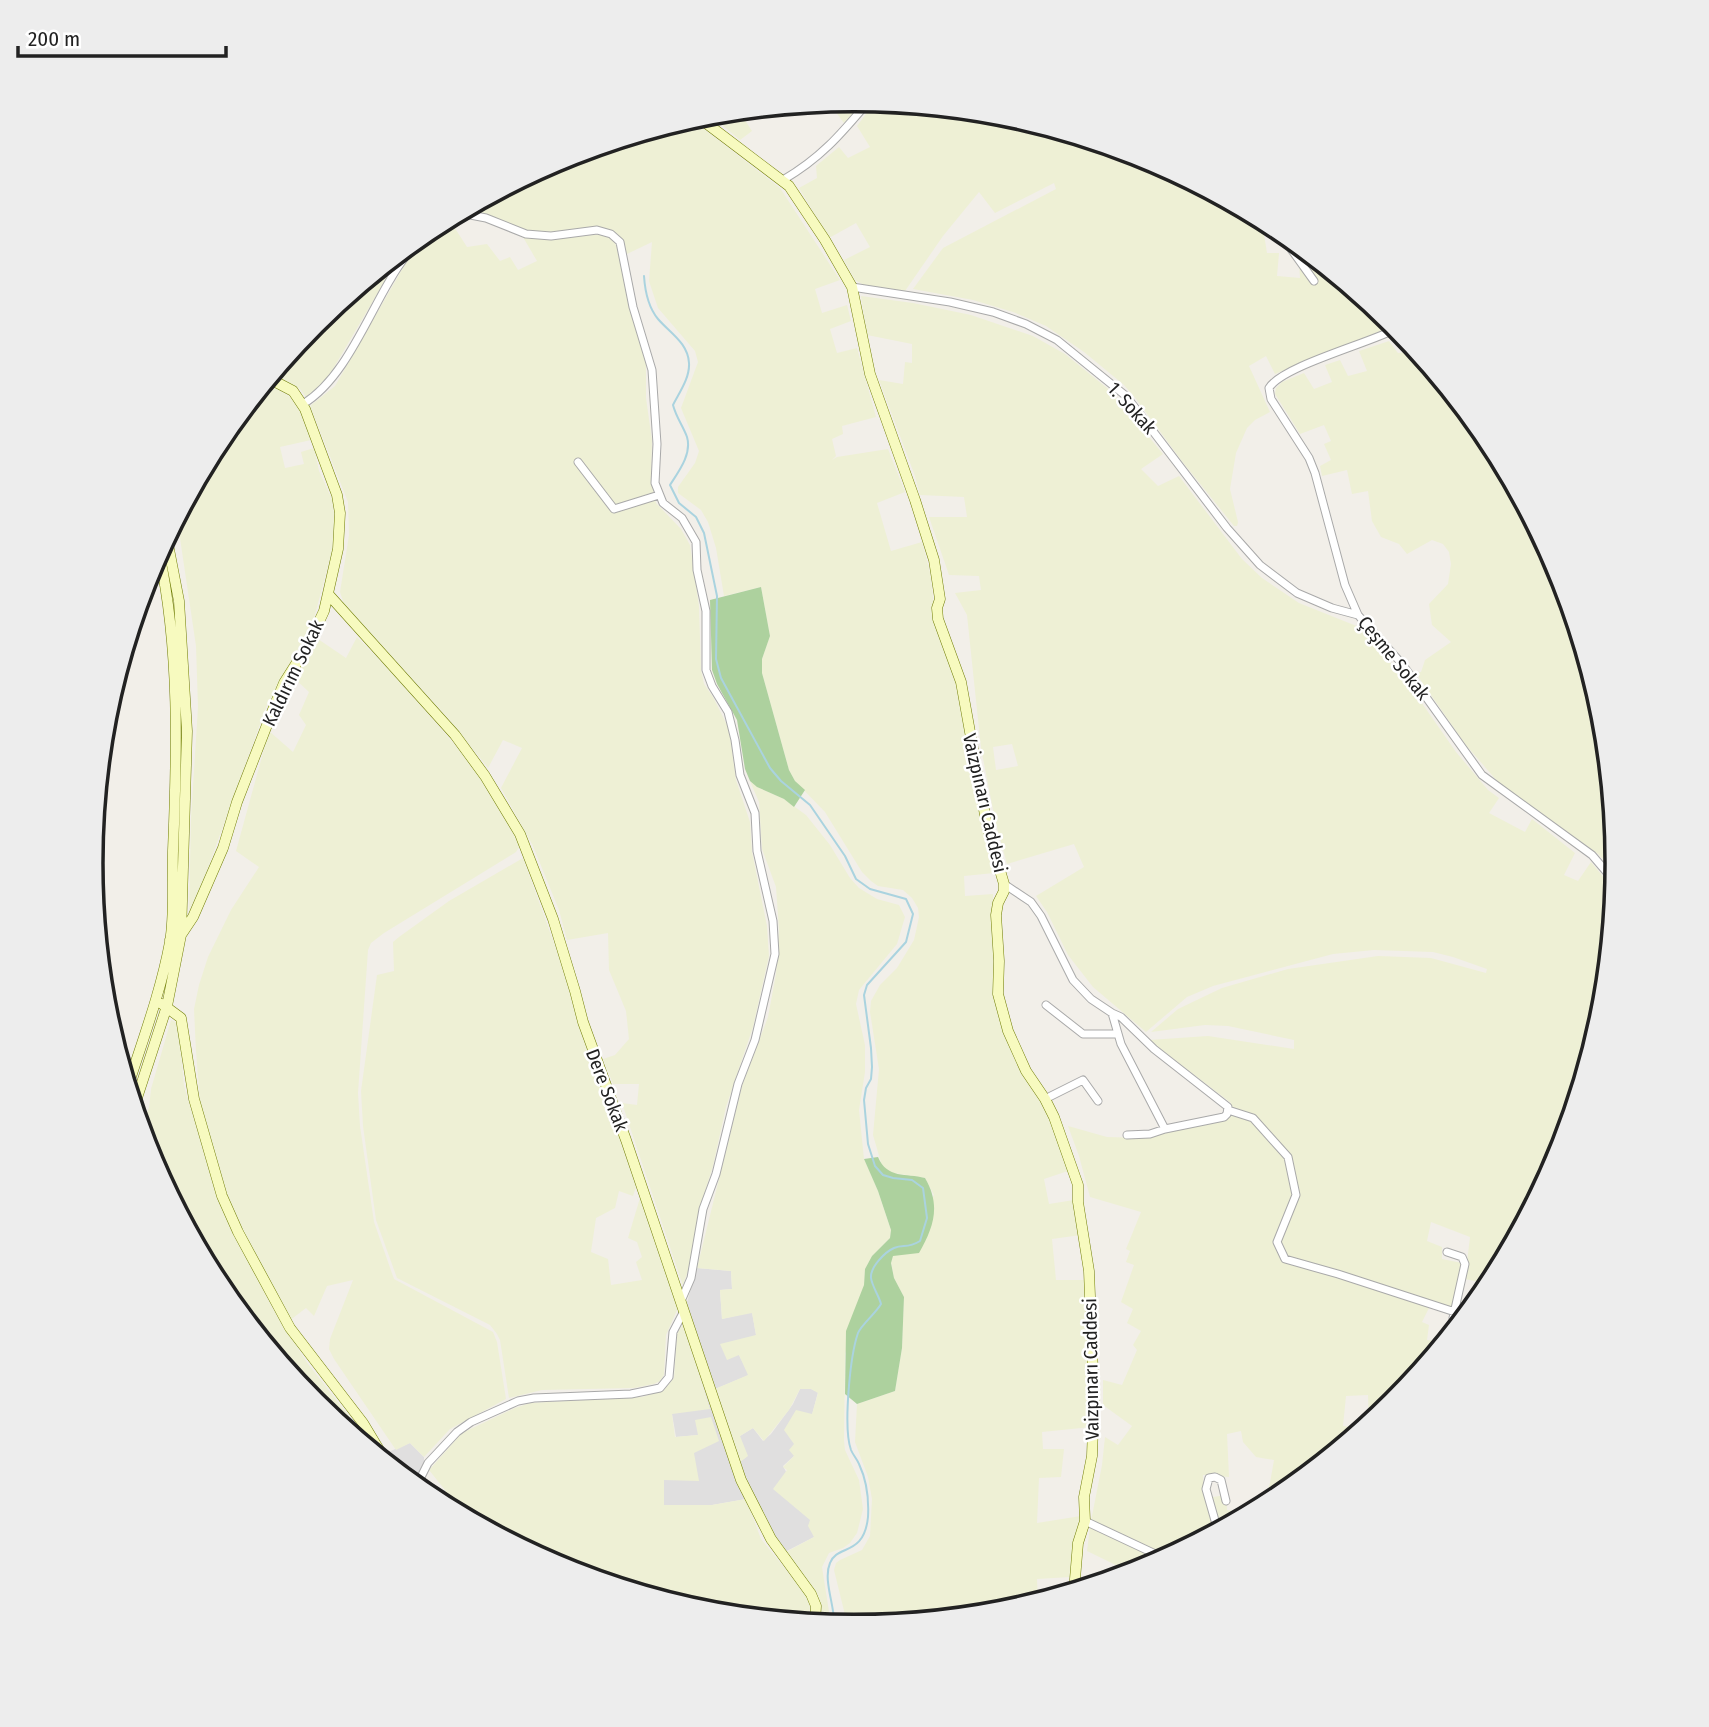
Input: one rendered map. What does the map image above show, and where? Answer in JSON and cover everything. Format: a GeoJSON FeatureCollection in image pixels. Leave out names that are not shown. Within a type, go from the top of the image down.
{"type":"FeatureCollection","features":[{"type":"Feature","properties":{"kind":"street"},"geometry":{"type":"LineString","coordinates":[[783,180],[807,166],[827,149],[859,112]]}},
{"type":"Feature","properties":{"kind":"street","name":"Vaizpınarı Caddesi"},"geometry":{"type":"LineString","coordinates":[[711,127],[783,180],[797,196],[852,287],[870,374],[934,560],[940,599],[938,619],[961,682],[987,826],[1004,884],[996,915],[998,994],[1003,1019],[1016,1052],[1045,1099],[1078,1185],[1078,1202],[1089,1271],[1094,1399],[1093,1455],[1084,1497],[1084,1521],[1074,1581]]}},
{"type":"Feature","properties":{"kind":"street"},"geometry":{"type":"LineString","coordinates":[[421,1477],[428,1463],[457,1432],[471,1422],[518,1401],[631,1394],[660,1388],[669,1377],[673,1332],[691,1279],[703,1209],[723,1147],[734,1096],[758,1030],[772,970],[775,940],[757,851],[753,804],[740,775],[728,712],[706,670],[707,621],[697,570],[696,542],[682,518],[663,503],[659,495],[655,474],[657,444],[652,370],[633,307],[620,242],[611,234],[597,230],[551,236],[526,234],[474,216]]}},
{"type":"Feature","properties":{"kind":"street"},"geometry":{"type":"LineString","coordinates":[[1296,256],[1314,281]]}},
{"type":"Feature","properties":{"kind":"street"},"geometry":{"type":"LineString","coordinates":[[277,383],[293,391],[303,404],[317,395],[332,377],[401,264]]}},
{"type":"Feature","properties":{"kind":"street","name":"1. Sokak"},"geometry":{"type":"LineString","coordinates":[[852,287],[983,310],[1026,324],[1057,340],[1126,396],[1227,528],[1260,565],[1297,593],[1332,608],[1359,615]]}},
{"type":"Feature","properties":{"kind":"street","name":"Çeşme Sokak"},"geometry":{"type":"LineString","coordinates":[[1387,333],[1293,371],[1275,381],[1269,388],[1271,399],[1309,458],[1315,473],[1345,585],[1359,615],[1403,665],[1482,775],[1592,855],[1606,871]]}},
{"type":"Feature","properties":{"kind":"street","name":"Kaldırım Sokak"},"geometry":{"type":"LineString","coordinates":[[139,1092],[167,1006],[181,935],[193,917],[223,848],[237,802],[284,683],[317,629],[329,595],[338,550],[339,503],[303,404]]}},
{"type":"Feature","properties":{"kind":"street"},"geometry":{"type":"LineString","coordinates":[[578,462],[614,509],[659,495]]}},
{"type":"Feature","properties":{"kind":"street"},"geometry":{"type":"LineString","coordinates":[[169,556],[179,601],[187,732],[181,935],[170,940]]}},
{"type":"Feature","properties":{"kind":"street"},"geometry":{"type":"LineString","coordinates":[[133,1071],[156,1000],[170,940],[174,825],[174,689],[169,599],[163,570]]}},
{"type":"Feature","properties":{"kind":"street","name":"Dere Sokak"},"geometry":{"type":"LineString","coordinates":[[329,595],[455,735],[485,776],[520,834],[553,919],[583,1022],[626,1140],[741,1480],[771,1539],[811,1594],[815,1613]]}},
{"type":"Feature","properties":{"kind":"street"},"geometry":{"type":"LineString","coordinates":[[1004,884],[1035,906],[1073,980],[1091,999],[1121,1017],[1161,1054],[1223,1101],[1228,1111],[1253,1118],[1288,1157],[1296,1195],[1277,1242],[1285,1259],[1455,1312]]}},
{"type":"Feature","properties":{"kind":"street"},"geometry":{"type":"LineString","coordinates":[[156,1000],[181,1018],[194,1099],[222,1196],[237,1232],[290,1328],[373,1440]]}},
{"type":"Feature","properties":{"kind":"street"},"geometry":{"type":"LineString","coordinates":[[1046,1005],[1083,1034],[1117,1034]]}},
{"type":"Feature","properties":{"kind":"street"},"geometry":{"type":"LineString","coordinates":[[1112,1013],[1117,1034],[1165,1129]]}},
{"type":"Feature","properties":{"kind":"street"},"geometry":{"type":"LineString","coordinates":[[1045,1099],[1083,1080],[1098,1101]]}},
{"type":"Feature","properties":{"kind":"street"},"geometry":{"type":"LineString","coordinates":[[1127,1135],[1150,1134],[1224,1117],[1228,1111]]}},
{"type":"Feature","properties":{"kind":"street"},"geometry":{"type":"LineString","coordinates":[[1447,1252],[1462,1257],[1465,1264],[1455,1316]]}},
{"type":"Feature","properties":{"kind":"street"},"geometry":{"type":"LineString","coordinates":[[1215,1522],[1206,1489],[1209,1478],[1221,1480],[1226,1501]]}},
{"type":"Feature","properties":{"kind":"street"},"geometry":{"type":"LineString","coordinates":[[1084,1521],[1153,1553]]}},
{"type":"Feature","properties":{"kind":"shaded area"},"geometry":{"type":"Polygon","coordinates":[[[697,1268],[731,1271],[732,1289],[720,1290],[722,1319],[752,1312],[756,1335],[739,1355],[749,1375],[715,1389],[725,1417],[740,1436],[753,1428],[763,1441],[793,1404],[800,1389],[818,1392],[812,1415],[794,1445],[794,1456],[783,1466],[811,1520],[814,1537],[779,1555],[746,1499],[712,1505],[664,1505],[664,1480],[694,1453],[698,1435],[676,1437],[672,1414],[687,1302],[697,1268]]]}},
{"type":"Feature","properties":{"kind":"shaded area"},"geometry":{"type":"Polygon","coordinates":[[[348,1418],[361,1425],[368,1436],[359,1428],[348,1418]]]}},
{"type":"Feature","properties":{"kind":"shaded area"},"geometry":{"type":"Polygon","coordinates":[[[410,1443],[424,1457],[424,1479],[388,1452],[410,1443]]]}},
{"type":"Feature","properties":{"kind":"green space"},"geometry":{"type":"Polygon","coordinates":[[[854,112],[844,123],[836,113],[854,112]]]}},
{"type":"Feature","properties":{"kind":"green space"},"geometry":{"type":"Polygon","coordinates":[[[867,113],[953,119],[1049,138],[1142,169],[1187,190],[1264,234],[1267,253],[1279,253],[1277,276],[1300,278],[1299,262],[1303,261],[1383,330],[1275,374],[1266,356],[1249,366],[1270,412],[1247,428],[1236,453],[1230,489],[1238,522],[1237,526],[1234,526],[1124,385],[1084,352],[1046,326],[1013,312],[973,300],[913,289],[943,248],[1056,189],[1054,183],[995,213],[979,192],[943,236],[905,291],[864,285],[855,280],[844,260],[870,247],[856,223],[829,238],[799,188],[817,178],[816,166],[839,147],[848,158],[870,147],[857,126],[867,113]]]}},
{"type":"Feature","properties":{"kind":"green space"},"geometry":{"type":"Polygon","coordinates":[[[745,121],[752,131],[740,140],[722,125],[745,121]]]}},
{"type":"Feature","properties":{"kind":"green space"},"geometry":{"type":"Polygon","coordinates":[[[703,128],[780,188],[840,280],[815,289],[822,313],[847,305],[851,321],[830,329],[837,353],[857,348],[876,417],[842,426],[843,434],[832,439],[836,456],[832,460],[888,449],[905,492],[877,503],[891,551],[922,542],[930,572],[937,631],[957,679],[994,873],[964,876],[965,896],[993,894],[993,994],[1014,1058],[1049,1115],[1068,1171],[1044,1179],[1049,1204],[1074,1200],[1081,1235],[1052,1239],[1056,1280],[1086,1280],[1091,1427],[1042,1432],[1043,1449],[1064,1449],[1061,1477],[1039,1478],[1037,1523],[1081,1516],[1070,1577],[1037,1579],[1038,1592],[953,1608],[845,1615],[834,1570],[836,1563],[862,1550],[870,1536],[872,1499],[868,1477],[855,1442],[857,1404],[895,1391],[902,1348],[904,1297],[894,1278],[891,1262],[934,1195],[925,1178],[888,1172],[882,1166],[873,1135],[879,1069],[870,1012],[871,1001],[880,985],[897,968],[914,940],[919,917],[918,908],[903,890],[878,886],[862,872],[825,812],[795,781],[789,770],[762,673],[762,659],[770,636],[761,587],[724,596],[716,548],[708,522],[701,510],[678,493],[678,487],[695,463],[699,451],[681,408],[698,362],[695,351],[658,308],[649,281],[652,242],[627,254],[621,238],[612,231],[536,232],[480,212],[567,169],[613,152],[703,128]]]}},
{"type":"Feature","properties":{"kind":"green space"},"geometry":{"type":"Polygon","coordinates":[[[455,228],[467,247],[487,244],[500,261],[510,257],[518,270],[537,261],[523,237],[553,239],[604,234],[613,240],[617,247],[646,362],[646,398],[652,440],[651,481],[656,503],[681,529],[690,545],[699,606],[701,670],[704,684],[729,729],[736,780],[750,822],[752,852],[767,926],[769,956],[753,1027],[726,1107],[713,1166],[699,1211],[693,1255],[683,1286],[622,1103],[637,1105],[639,1084],[613,1084],[603,1059],[615,1055],[629,1039],[626,1011],[609,970],[608,933],[567,940],[559,910],[533,846],[501,788],[522,748],[503,740],[488,768],[448,718],[344,604],[340,592],[349,535],[348,502],[310,406],[335,386],[410,258],[455,228]]]}},
{"type":"Feature","properties":{"kind":"green space"},"geometry":{"type":"Polygon","coordinates":[[[389,274],[323,386],[306,397],[300,389],[281,379],[323,332],[389,274]]]}},
{"type":"Feature","properties":{"kind":"green space"},"geometry":{"type":"Polygon","coordinates":[[[861,296],[971,315],[1033,336],[1065,354],[1112,392],[1163,454],[1141,469],[1158,486],[1179,476],[1242,559],[1262,578],[1299,603],[1359,627],[1375,644],[1412,689],[1456,752],[1488,790],[1499,798],[1489,813],[1525,832],[1532,819],[1575,853],[1564,875],[1578,881],[1591,862],[1605,879],[1599,962],[1591,1010],[1566,1105],[1528,1196],[1479,1281],[1465,1279],[1470,1237],[1431,1222],[1427,1241],[1442,1247],[1442,1259],[1462,1263],[1456,1297],[1451,1307],[1431,1304],[1422,1322],[1429,1325],[1427,1340],[1434,1341],[1369,1411],[1368,1395],[1346,1396],[1343,1426],[1351,1427],[1312,1460],[1267,1491],[1274,1460],[1256,1457],[1243,1442],[1241,1431],[1227,1434],[1229,1477],[1203,1475],[1213,1523],[1158,1551],[1091,1521],[1105,1437],[1118,1445],[1132,1426],[1103,1405],[1103,1380],[1122,1385],[1137,1350],[1133,1345],[1141,1331],[1127,1323],[1133,1309],[1121,1302],[1134,1265],[1126,1262],[1130,1251],[1126,1249],[1141,1212],[1090,1197],[1068,1126],[1107,1137],[1144,1138],[1165,1130],[1230,1116],[1231,1103],[1149,1040],[1208,1036],[1294,1049],[1294,1040],[1228,1026],[1205,1025],[1151,1032],[1178,1009],[1222,988],[1288,969],[1378,956],[1431,958],[1486,973],[1487,969],[1433,952],[1374,950],[1333,954],[1213,986],[1187,997],[1146,1032],[1093,987],[1068,955],[1036,896],[1084,867],[1074,844],[1007,864],[981,748],[967,615],[955,593],[981,590],[979,576],[949,575],[929,517],[967,517],[964,497],[920,495],[879,380],[903,384],[905,362],[912,363],[912,344],[867,335],[861,296]],[[1012,744],[993,747],[996,770],[1018,766],[1012,744]]]}},
{"type":"Feature","properties":{"kind":"green space"},"geometry":{"type":"Polygon","coordinates":[[[1389,341],[1398,353],[1405,352],[1451,406],[1479,446],[1528,531],[1549,576],[1580,669],[1599,765],[1606,862],[1498,782],[1465,744],[1415,672],[1421,672],[1425,660],[1451,642],[1432,625],[1429,604],[1448,584],[1451,564],[1449,552],[1443,544],[1432,540],[1407,554],[1399,544],[1381,537],[1372,521],[1368,491],[1352,494],[1347,470],[1322,476],[1320,466],[1331,460],[1324,444],[1331,441],[1324,425],[1300,434],[1275,394],[1276,388],[1282,382],[1304,373],[1314,389],[1332,382],[1325,365],[1340,360],[1348,376],[1367,371],[1359,351],[1389,341]]]}},
{"type":"Feature","properties":{"kind":"green space"},"geometry":{"type":"Polygon","coordinates":[[[274,387],[292,398],[304,414],[311,440],[280,447],[285,468],[304,464],[301,452],[314,448],[319,471],[332,499],[335,521],[332,551],[313,622],[267,705],[201,887],[189,911],[198,707],[196,646],[179,534],[230,446],[274,387]]]}},
{"type":"Feature","properties":{"kind":"green space"},"geometry":{"type":"Polygon","coordinates":[[[761,587],[770,636],[762,659],[762,673],[789,770],[795,781],[805,790],[794,807],[750,781],[745,769],[737,720],[712,670],[710,600],[761,587]]]}},
{"type":"Feature","properties":{"kind":"green space"},"geometry":{"type":"Polygon","coordinates":[[[357,637],[397,678],[467,759],[500,806],[521,844],[516,852],[384,933],[371,943],[368,950],[358,1093],[374,1222],[394,1279],[493,1332],[506,1399],[450,1429],[424,1457],[410,1443],[396,1450],[329,1349],[330,1339],[353,1280],[327,1286],[314,1316],[306,1308],[289,1321],[230,1205],[200,1103],[194,1009],[208,957],[231,910],[259,867],[236,851],[269,731],[293,752],[306,725],[299,715],[309,692],[293,677],[318,639],[346,658],[357,637]]]}},
{"type":"Feature","properties":{"kind":"green space"},"geometry":{"type":"Polygon","coordinates":[[[750,781],[784,799],[806,815],[859,888],[877,899],[899,905],[905,917],[897,944],[859,990],[856,1004],[865,1045],[865,1072],[859,1110],[864,1159],[891,1230],[890,1238],[872,1256],[865,1269],[864,1285],[845,1354],[845,1450],[859,1480],[863,1509],[857,1533],[850,1543],[829,1553],[822,1567],[829,1614],[822,1614],[818,1599],[786,1552],[814,1537],[808,1526],[810,1520],[773,1489],[787,1470],[783,1467],[794,1456],[789,1450],[794,1444],[784,1430],[796,1410],[812,1414],[818,1393],[811,1389],[800,1389],[789,1410],[764,1441],[753,1428],[740,1436],[748,1456],[739,1463],[715,1389],[748,1375],[739,1355],[727,1360],[720,1344],[756,1335],[752,1313],[722,1319],[720,1290],[732,1289],[731,1271],[697,1268],[742,1086],[768,1017],[776,974],[779,930],[776,887],[762,849],[759,802],[750,781]]]}},
{"type":"Feature","properties":{"kind":"green space"},"geometry":{"type":"Polygon","coordinates":[[[523,858],[562,965],[584,1041],[636,1187],[633,1196],[619,1191],[615,1208],[596,1218],[591,1252],[608,1259],[611,1285],[642,1280],[636,1262],[642,1257],[637,1242],[628,1238],[640,1198],[678,1308],[666,1335],[664,1375],[654,1384],[634,1388],[542,1390],[509,1398],[497,1334],[490,1325],[397,1278],[376,1220],[361,1091],[377,975],[394,971],[393,942],[399,937],[449,901],[523,858]]]}},
{"type":"Feature","properties":{"kind":"green space"},"geometry":{"type":"Polygon","coordinates":[[[171,1020],[178,1023],[184,1086],[218,1199],[273,1309],[308,1364],[348,1418],[323,1395],[258,1321],[204,1239],[160,1151],[157,1143],[159,1140],[155,1137],[146,1114],[171,1020]]]}},
{"type":"Feature","properties":{"kind":"green space"},"geometry":{"type":"Polygon","coordinates":[[[878,1157],[886,1169],[892,1172],[925,1178],[933,1197],[934,1216],[929,1234],[919,1253],[893,1256],[891,1263],[894,1278],[904,1297],[902,1348],[895,1391],[857,1404],[845,1394],[846,1331],[864,1285],[865,1269],[872,1256],[890,1238],[891,1230],[864,1159],[878,1157]]]}},
{"type":"Feature","properties":{"kind":"green space"},"geometry":{"type":"Polygon","coordinates":[[[684,1322],[710,1409],[672,1414],[675,1437],[698,1435],[695,1420],[711,1417],[719,1441],[694,1453],[699,1481],[664,1480],[664,1505],[712,1505],[746,1499],[761,1539],[808,1597],[810,1613],[708,1600],[613,1575],[567,1558],[522,1537],[446,1494],[429,1470],[462,1433],[515,1408],[530,1403],[642,1397],[664,1390],[674,1378],[677,1334],[684,1322]]]}},
{"type":"Feature","properties":{"kind":"green space"},"geometry":{"type":"Polygon","coordinates":[[[1226,1495],[1227,1510],[1234,1511],[1218,1520],[1213,1497],[1226,1495]]]}},
{"type":"Feature","properties":{"kind":"green space"},"geometry":{"type":"Polygon","coordinates":[[[1090,1527],[1150,1554],[1119,1567],[1087,1551],[1090,1527]]]}},
{"type":"Feature","properties":{"kind":"waterway"},"geometry":{"type":"LineString","coordinates":[[644,276],[652,309],[682,344],[688,356],[688,374],[673,405],[687,437],[688,450],[670,485],[679,503],[696,517],[704,533],[717,596],[716,659],[721,678],[770,768],[810,805],[845,856],[856,879],[870,889],[906,899],[913,914],[906,942],[867,985],[864,995],[872,1067],[864,1100],[868,1144],[875,1166],[883,1175],[912,1180],[923,1188],[927,1218],[920,1241],[894,1248],[875,1265],[871,1274],[881,1304],[858,1333],[848,1392],[849,1440],[866,1483],[868,1517],[866,1530],[861,1538],[856,1544],[833,1557],[830,1563],[828,1584],[834,1614]]}}]}
